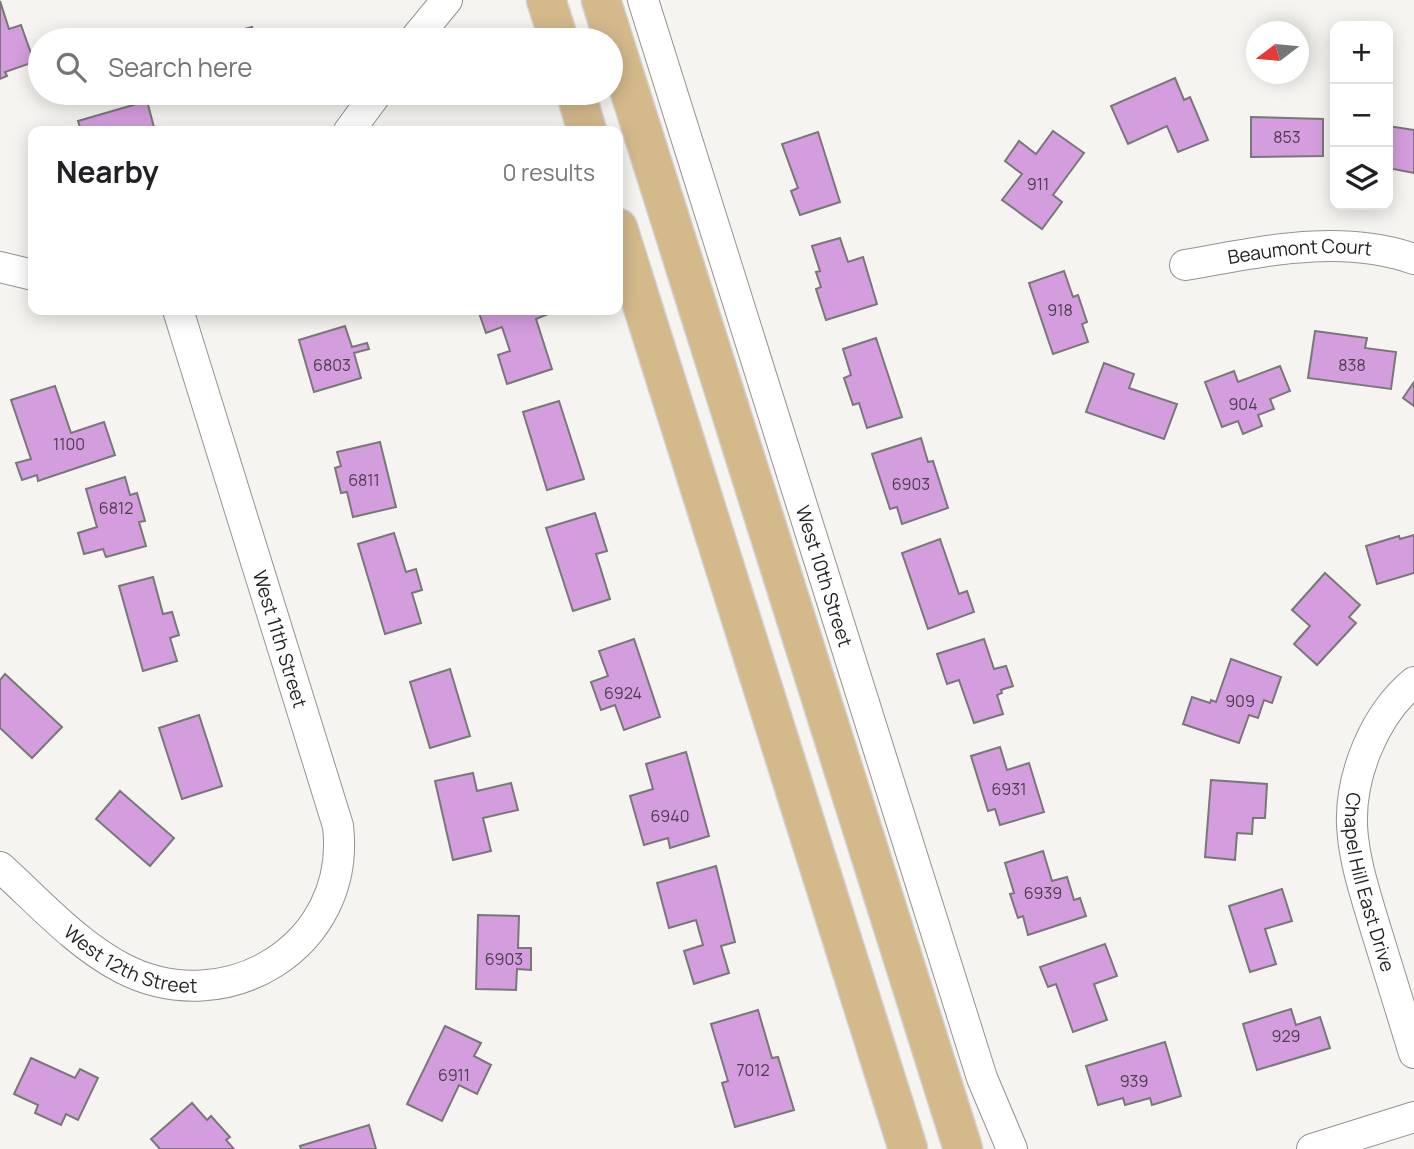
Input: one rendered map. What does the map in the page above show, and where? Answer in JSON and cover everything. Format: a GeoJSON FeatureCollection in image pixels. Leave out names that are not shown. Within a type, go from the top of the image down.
{"type":"FeatureCollection","features":[{"type":"Feature","properties":{"kind":"main road"},"geometry":{"type":"LineString","coordinates":[[547,0],[555,28]]}},
{"type":"Feature","properties":{"kind":"main road","name":"West 10th Street"},"geometry":{"type":"LineString","coordinates":[[601,0],[610,28]]}},
{"type":"Feature","properties":{"kind":"main road","name":"West 10th Street"},"geometry":{"type":"LineString","coordinates":[[623,70],[963,1149]]}},
{"type":"Feature","properties":{"kind":"main road"},"geometry":{"type":"LineString","coordinates":[[579,105],[586,126]]}},
{"type":"Feature","properties":{"kind":"main road"},"geometry":{"type":"LineString","coordinates":[[623,245],[908,1149]]}},
{"type":"Feature","properties":{"kind":"street"},"geometry":{"type":"LineString","coordinates":[[424,28],[447,0]]}},
{"type":"Feature","properties":{"kind":"street","name":"West 10th Street"},"geometry":{"type":"LineString","coordinates":[[643,0],[982,1077],[1012,1149]]}},
{"type":"Feature","properties":{"kind":"street"},"geometry":{"type":"LineString","coordinates":[[353,126],[368,105]]}},
{"type":"Feature","properties":{"kind":"street","name":"Beaumont Court"},"geometry":{"type":"LineString","coordinates":[[1185,265],[1278,249],[1316,246],[1369,248],[1414,259]]}},
{"type":"Feature","properties":{"kind":"street"},"geometry":{"type":"LineString","coordinates":[[0,267],[28,274]]}},
{"type":"Feature","properties":{"kind":"street","name":"West 11th Street"},"geometry":{"type":"LineString","coordinates":[[180,315],[338,826],[339,853],[331,892],[313,928],[284,957]]}},
{"type":"Feature","properties":{"kind":"street","name":"Chapel Hill East Drive"},"geometry":{"type":"LineString","coordinates":[[1414,682],[1386,715],[1367,749],[1353,799],[1352,825],[1359,876],[1414,1053]]}},
{"type":"Feature","properties":{"kind":"street","name":"West 12th Street"},"geometry":{"type":"LineString","coordinates":[[0,867],[101,956],[123,969],[148,978],[186,985],[224,982],[262,970],[284,957]]}},
{"type":"Feature","properties":{"kind":"street"},"geometry":{"type":"LineString","coordinates":[[1312,1149],[1414,1117]]}},
{"type":"Feature","properties":{"kind":"building"},"geometry":{"type":"Polygon","coordinates":[[[0,1],[9,29],[21,25],[28,45],[28,64],[5,72],[7,76],[0,79],[0,1]]]}},
{"type":"Feature","properties":{"kind":"building"},"geometry":{"type":"Polygon","coordinates":[[[1175,78],[1184,100],[1190,97],[1208,140],[1178,152],[1167,126],[1128,144],[1111,106],[1175,78]]]}},
{"type":"Feature","properties":{"kind":"building"},"geometry":{"type":"Polygon","coordinates":[[[133,105],[148,105],[154,126],[80,126],[78,121],[133,105]]]}},
{"type":"Feature","properties":{"kind":"building"},"geometry":{"type":"Polygon","coordinates":[[[1251,117],[1323,119],[1323,156],[1251,157],[1251,117]]]}},
{"type":"Feature","properties":{"kind":"building"},"geometry":{"type":"Polygon","coordinates":[[[1393,127],[1414,130],[1414,173],[1393,169],[1393,127]]]}},
{"type":"Feature","properties":{"kind":"building"},"geometry":{"type":"Polygon","coordinates":[[[1053,131],[1084,153],[1053,195],[1062,202],[1042,229],[1002,200],[1022,174],[1005,161],[1019,141],[1036,154],[1053,131]]]}},
{"type":"Feature","properties":{"kind":"building"},"geometry":{"type":"Polygon","coordinates":[[[818,132],[840,202],[800,215],[791,191],[798,188],[782,144],[818,132]]]}},
{"type":"Feature","properties":{"kind":"building"},"geometry":{"type":"Polygon","coordinates":[[[840,238],[848,262],[863,257],[877,304],[826,320],[816,289],[821,287],[816,272],[820,271],[812,246],[840,238]]]}},
{"type":"Feature","properties":{"kind":"building"},"geometry":{"type":"Polygon","coordinates":[[[1064,271],[1073,297],[1078,295],[1087,322],[1082,324],[1088,342],[1053,354],[1029,283],[1064,271]]]}},
{"type":"Feature","properties":{"kind":"building"},"geometry":{"type":"Polygon","coordinates":[[[480,315],[546,315],[536,319],[552,369],[507,384],[498,355],[510,351],[502,327],[486,333],[480,315]]]}},
{"type":"Feature","properties":{"kind":"building"},"geometry":{"type":"Polygon","coordinates":[[[345,326],[352,347],[367,343],[369,349],[354,353],[361,378],[314,392],[299,340],[345,326]]]}},
{"type":"Feature","properties":{"kind":"building"},"geometry":{"type":"Polygon","coordinates":[[[1315,331],[1367,338],[1365,348],[1396,352],[1391,389],[1308,378],[1315,331]]]}},
{"type":"Feature","properties":{"kind":"building"},"geometry":{"type":"Polygon","coordinates":[[[876,338],[902,417],[867,428],[859,403],[853,405],[844,378],[851,375],[843,349],[876,338]]]}},
{"type":"Feature","properties":{"kind":"building"},"geometry":{"type":"Polygon","coordinates":[[[1104,363],[1134,374],[1129,388],[1177,404],[1164,439],[1086,412],[1104,363]]]}},
{"type":"Feature","properties":{"kind":"building"},"geometry":{"type":"Polygon","coordinates":[[[1280,366],[1290,391],[1270,399],[1274,409],[1258,415],[1262,426],[1243,434],[1238,421],[1222,427],[1205,382],[1234,371],[1238,382],[1280,366]]]}},
{"type":"Feature","properties":{"kind":"building"},"geometry":{"type":"Polygon","coordinates":[[[1414,382],[1414,406],[1403,398],[1414,382]]]}},
{"type":"Feature","properties":{"kind":"building"},"geometry":{"type":"Polygon","coordinates":[[[55,386],[71,433],[104,422],[115,455],[38,481],[37,475],[22,480],[16,463],[31,459],[11,400],[55,386]]]}},
{"type":"Feature","properties":{"kind":"building"},"geometry":{"type":"Polygon","coordinates":[[[559,401],[584,479],[547,490],[523,412],[559,401]]]}},
{"type":"Feature","properties":{"kind":"building"},"geometry":{"type":"Polygon","coordinates":[[[921,438],[928,462],[933,461],[948,508],[902,524],[897,507],[890,509],[872,454],[921,438]]]}},
{"type":"Feature","properties":{"kind":"building"},"geometry":{"type":"Polygon","coordinates":[[[380,442],[396,507],[353,517],[347,492],[341,493],[335,468],[341,466],[337,452],[380,442]]]}},
{"type":"Feature","properties":{"kind":"building"},"geometry":{"type":"Polygon","coordinates":[[[125,477],[130,495],[137,493],[145,521],[139,522],[146,546],[106,557],[103,549],[84,554],[78,533],[97,527],[86,489],[125,477]]]}},
{"type":"Feature","properties":{"kind":"building"},"geometry":{"type":"Polygon","coordinates":[[[595,513],[607,551],[596,554],[610,599],[573,611],[546,528],[595,513]]]}},
{"type":"Feature","properties":{"kind":"building"},"geometry":{"type":"Polygon","coordinates":[[[394,533],[406,572],[416,569],[422,590],[412,593],[421,623],[385,634],[358,544],[394,533]]]}},
{"type":"Feature","properties":{"kind":"building"},"geometry":{"type":"Polygon","coordinates":[[[1414,535],[1414,573],[1377,584],[1366,546],[1399,536],[1400,539],[1414,535]]]}},
{"type":"Feature","properties":{"kind":"building"},"geometry":{"type":"Polygon","coordinates":[[[940,539],[959,594],[967,591],[974,612],[928,629],[902,553],[940,539]]]}},
{"type":"Feature","properties":{"kind":"building"},"geometry":{"type":"Polygon","coordinates":[[[1325,573],[1360,605],[1349,617],[1356,623],[1317,665],[1294,644],[1310,626],[1292,610],[1325,573]]]}},
{"type":"Feature","properties":{"kind":"building"},"geometry":{"type":"Polygon","coordinates":[[[153,577],[163,614],[172,612],[179,635],[170,638],[177,661],[143,671],[119,586],[153,577]]]}},
{"type":"Feature","properties":{"kind":"building"},"geometry":{"type":"Polygon","coordinates":[[[634,639],[660,717],[624,730],[615,705],[601,710],[591,682],[608,676],[599,651],[634,639]]]}},
{"type":"Feature","properties":{"kind":"building"},"geometry":{"type":"Polygon","coordinates":[[[984,639],[994,669],[1006,666],[1013,686],[1001,690],[1002,693],[997,695],[1003,714],[974,723],[959,680],[947,684],[937,654],[984,639]]]}},
{"type":"Feature","properties":{"kind":"building"},"geometry":{"type":"Polygon","coordinates":[[[1231,659],[1281,677],[1272,703],[1264,700],[1258,718],[1249,715],[1239,743],[1183,724],[1192,697],[1210,703],[1211,700],[1216,702],[1231,659]]]}},
{"type":"Feature","properties":{"kind":"building"},"geometry":{"type":"Polygon","coordinates":[[[450,669],[470,736],[430,748],[410,682],[450,669]]]}},
{"type":"Feature","properties":{"kind":"building"},"geometry":{"type":"Polygon","coordinates":[[[5,674],[62,727],[32,758],[0,728],[0,680],[5,674]]]}},
{"type":"Feature","properties":{"kind":"building"},"geometry":{"type":"Polygon","coordinates":[[[199,715],[222,786],[182,799],[159,728],[199,715]]]}},
{"type":"Feature","properties":{"kind":"building"},"geometry":{"type":"Polygon","coordinates":[[[1000,747],[1007,770],[1029,763],[1044,812],[1000,825],[995,809],[988,811],[971,756],[1000,747]]]}},
{"type":"Feature","properties":{"kind":"building"},"geometry":{"type":"Polygon","coordinates":[[[686,752],[709,836],[670,848],[668,838],[644,845],[630,796],[653,789],[646,764],[686,752]]]}},
{"type":"Feature","properties":{"kind":"building"},"geometry":{"type":"Polygon","coordinates":[[[473,773],[477,791],[511,783],[518,810],[483,818],[491,851],[453,860],[435,781],[473,773]]]}},
{"type":"Feature","properties":{"kind":"building"},"geometry":{"type":"Polygon","coordinates":[[[1211,780],[1267,784],[1265,818],[1253,818],[1252,834],[1237,833],[1235,860],[1205,857],[1211,780]]]}},
{"type":"Feature","properties":{"kind":"building"},"geometry":{"type":"Polygon","coordinates":[[[120,791],[174,838],[150,866],[96,819],[120,791]]]}},
{"type":"Feature","properties":{"kind":"building"},"geometry":{"type":"Polygon","coordinates":[[[1043,851],[1052,881],[1067,877],[1074,900],[1080,898],[1086,916],[1028,935],[1023,916],[1018,918],[1010,894],[1014,893],[1005,863],[1043,851]]]}},
{"type":"Feature","properties":{"kind":"building"},"geometry":{"type":"Polygon","coordinates":[[[716,866],[735,942],[721,946],[729,973],[694,984],[684,951],[703,945],[696,920],[669,928],[657,883],[716,866]]]}},
{"type":"Feature","properties":{"kind":"building"},"geometry":{"type":"Polygon","coordinates":[[[1282,889],[1292,921],[1265,929],[1276,964],[1250,972],[1229,906],[1282,889]]]}},
{"type":"Feature","properties":{"kind":"building"},"geometry":{"type":"Polygon","coordinates":[[[478,915],[519,916],[518,948],[531,948],[531,970],[517,969],[516,990],[476,989],[478,915]]]}},
{"type":"Feature","properties":{"kind":"building"},"geometry":{"type":"Polygon","coordinates":[[[1105,944],[1117,976],[1094,984],[1107,1020],[1073,1032],[1056,984],[1048,987],[1040,967],[1105,944]]]}},
{"type":"Feature","properties":{"kind":"building"},"geometry":{"type":"Polygon","coordinates":[[[1291,1009],[1296,1025],[1320,1017],[1330,1048],[1257,1070],[1243,1024],[1291,1009]]]}},
{"type":"Feature","properties":{"kind":"building"},"geometry":{"type":"Polygon","coordinates":[[[758,1010],[772,1058],[778,1057],[794,1110],[735,1127],[722,1083],[728,1081],[711,1024],[758,1010]]]}},
{"type":"Feature","properties":{"kind":"building"},"geometry":{"type":"Polygon","coordinates":[[[445,1026],[481,1043],[474,1056],[491,1065],[477,1094],[459,1085],[442,1121],[407,1104],[445,1026]]]}},
{"type":"Feature","properties":{"kind":"building"},"geometry":{"type":"Polygon","coordinates":[[[1165,1042],[1181,1096],[1152,1105],[1150,1098],[1125,1105],[1123,1098],[1098,1105],[1086,1066],[1165,1042]]]}},
{"type":"Feature","properties":{"kind":"building"},"geometry":{"type":"Polygon","coordinates":[[[31,1058],[75,1078],[80,1069],[98,1078],[78,1120],[66,1114],[61,1125],[35,1113],[38,1105],[14,1094],[31,1058]]]}},
{"type":"Feature","properties":{"kind":"building"},"geometry":{"type":"Polygon","coordinates":[[[192,1103],[207,1120],[211,1116],[230,1137],[226,1140],[234,1149],[160,1149],[151,1139],[192,1103]]]}},
{"type":"Feature","properties":{"kind":"building"},"geometry":{"type":"Polygon","coordinates":[[[369,1125],[376,1149],[301,1149],[300,1146],[369,1125]]]}}]}
